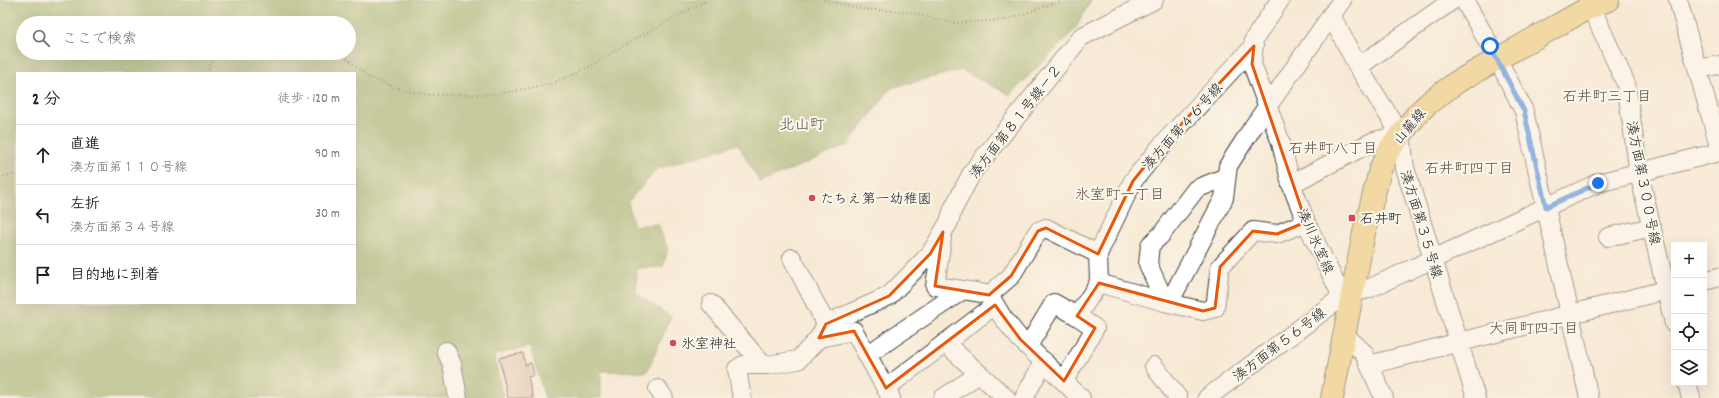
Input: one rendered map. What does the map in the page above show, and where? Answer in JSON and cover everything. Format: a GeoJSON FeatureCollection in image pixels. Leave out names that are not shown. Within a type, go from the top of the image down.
{"type":"FeatureCollection","features":[{"type":"Feature","properties":{"kind":"main road","name":"山麓線"},"geometry":{"type":"LineString","coordinates":[[1332,398],[1344,334],[1347,295],[1380,170],[1389,150],[1418,113],[1431,100],[1457,82],[1497,58],[1596,2]]}},
{"type":"Feature","properties":{"kind":"street","name":"湊方面第８１号線－２"},"geometry":{"type":"LineString","coordinates":[[742,398],[737,369],[744,364],[763,364],[798,360],[822,331],[888,296],[930,254],[949,222],[953,209],[972,171],[1081,37],[1154,0]]}},
{"type":"Feature","properties":{"kind":"street"},"geometry":{"type":"LineString","coordinates":[[1254,46],[1254,39],[1280,0]]}},
{"type":"Feature","properties":{"kind":"street"},"geometry":{"type":"LineString","coordinates":[[1167,303],[1224,198],[1228,166],[1342,0]]}},
{"type":"Feature","properties":{"kind":"street"},"geometry":{"type":"LineString","coordinates":[[1358,67],[1452,0]]}},
{"type":"Feature","properties":{"kind":"street"},"geometry":{"type":"LineString","coordinates":[[1464,0],[1497,58],[1524,111],[1589,398]]}},
{"type":"Feature","properties":{"kind":"street"},"geometry":{"type":"LineString","coordinates":[[1678,0],[1719,146]]}},
{"type":"Feature","properties":{"kind":"street","name":"湊方面第３００号線"},"geometry":{"type":"LineString","coordinates":[[1596,2],[1626,84],[1639,173],[1652,227],[1670,289],[1673,314]]}},
{"type":"Feature","properties":{"kind":"street","name":"湊方面第３５号線"},"geometry":{"type":"LineString","coordinates":[[1332,15],[1358,67],[1401,135],[1405,168],[1476,398]]}},
{"type":"Feature","properties":{"kind":"street","name":"湊川氷室線"},"geometry":{"type":"LineString","coordinates":[[1254,46],[1252,64],[1281,143],[1291,184],[1306,222],[1347,295]]}},
{"type":"Feature","properties":{"kind":"street","name":"湊方面第４６号線"},"geometry":{"type":"LineString","coordinates":[[1099,283],[1098,254],[1133,182],[1162,145],[1254,46]]}},
{"type":"Feature","properties":{"kind":"street"},"geometry":{"type":"LineString","coordinates":[[1698,70],[1719,65]]}},
{"type":"Feature","properties":{"kind":"street"},"geometry":{"type":"LineString","coordinates":[[1291,184],[1374,141],[1401,135]]}},
{"type":"Feature","properties":{"kind":"street"},"geometry":{"type":"LineString","coordinates":[[1347,295],[1368,289],[1598,183],[1719,152]]}},
{"type":"Feature","properties":{"kind":"street"},"geometry":{"type":"LineString","coordinates":[[1167,303],[1148,264],[1150,245],[1160,236],[1196,189],[1226,177]]}},
{"type":"Feature","properties":{"kind":"street"},"geometry":{"type":"LineString","coordinates":[[1077,316],[1099,283],[1167,303],[1203,311],[1215,308],[1220,267],[1253,231],[1277,234],[1306,222]]}},
{"type":"Feature","properties":{"kind":"street"},"geometry":{"type":"LineString","coordinates":[[1608,237],[1652,227]]}},
{"type":"Feature","properties":{"kind":"street"},"geometry":{"type":"LineString","coordinates":[[792,258],[822,331],[854,331],[889,393],[992,300],[1011,276],[1038,231],[1046,228],[1098,254]]}},
{"type":"Feature","properties":{"kind":"street"},"geometry":{"type":"LineString","coordinates":[[943,232],[935,286],[963,290],[992,300],[1003,318],[1028,346],[1081,398]]}},
{"type":"Feature","properties":{"kind":"street"},"geometry":{"type":"LineString","coordinates":[[1707,280],[1719,277]]}},
{"type":"Feature","properties":{"kind":"street"},"geometry":{"type":"LineString","coordinates":[[1369,365],[1570,313],[1670,289]]}},
{"type":"Feature","properties":{"kind":"street"},"geometry":{"type":"LineString","coordinates":[[867,355],[963,290]]}},
{"type":"Feature","properties":{"kind":"street","name":"湊方面第５６号線"},"geometry":{"type":"LineString","coordinates":[[1207,398],[1347,295]]}},
{"type":"Feature","properties":{"kind":"street"},"geometry":{"type":"LineString","coordinates":[[1028,346],[1054,303],[1095,328],[1064,381]]}},
{"type":"Feature","properties":{"kind":"street"},"geometry":{"type":"LineString","coordinates":[[711,304],[763,364]]}},
{"type":"Feature","properties":{"kind":"street"},"geometry":{"type":"LineString","coordinates":[[1344,334],[1364,353],[1384,398]]}},
{"type":"Feature","properties":{"kind":"street"},"geometry":{"type":"LineString","coordinates":[[945,343],[1006,398]]}},
{"type":"Feature","properties":{"kind":"street"},"geometry":{"type":"LineString","coordinates":[[446,351],[452,364],[458,398]]}},
{"type":"Feature","properties":{"kind":"street"},"geometry":{"type":"LineString","coordinates":[[1024,398],[1044,361]]}},
{"type":"Feature","properties":{"kind":"street"},"geometry":{"type":"LineString","coordinates":[[1154,366],[1178,398]]}},
{"type":"Feature","properties":{"kind":"street"},"geometry":{"type":"LineString","coordinates":[[943,398],[979,374]]}},
{"type":"Feature","properties":{"kind":"street"},"geometry":{"type":"LineString","coordinates":[[1688,386],[1691,398]]}},
{"type":"Feature","properties":{"kind":"path"},"geometry":{"type":"LineString","coordinates":[[349,60],[368,77],[396,88],[431,95],[498,94],[551,84],[591,66],[624,45],[707,0]]}},
{"type":"Feature","properties":{"kind":"path"},"geometry":{"type":"LineString","coordinates":[[824,0],[862,9],[909,12],[952,23],[1006,20],[1056,2],[1072,0]]}},
{"type":"Feature","properties":{"kind":"path"},"geometry":{"type":"LineString","coordinates":[[207,72],[214,60]]}},
{"type":"Feature","properties":{"kind":"path"},"geometry":{"type":"LineString","coordinates":[[0,177],[16,174]]}},
{"type":"Feature","properties":{"kind":"highlighted area"},"geometry":{"type":"Polygon","coordinates":[[[1254,46],[1252,64],[1306,222],[1277,234],[1253,231],[1220,267],[1215,308],[1203,311],[1099,283],[1077,316],[1095,328],[1064,381],[1020,339],[995,305],[886,388],[854,331],[819,338],[826,324],[889,296],[930,254],[943,232],[935,286],[989,295],[1011,276],[1038,231],[1046,228],[1098,254],[1133,181],[1162,145],[1254,46]]]}},
{"type":"Feature","properties":{"kind":"green space"},"geometry":{"type":"Polygon","coordinates":[[[0,0],[1091,0],[1075,30],[1010,95],[961,70],[891,88],[848,145],[760,183],[738,144],[657,169],[628,202],[634,226],[658,224],[668,250],[663,267],[637,268],[636,293],[671,317],[647,372],[601,371],[601,398],[545,398],[530,347],[494,355],[503,398],[0,398],[0,0]]]}},
{"type":"Feature","properties":{"kind":"building"},"geometry":{"type":"Polygon","coordinates":[[[523,353],[525,365],[531,363],[534,375],[528,377],[533,398],[508,398],[499,358],[523,353]]]}},
{"type":"Feature","properties":{"kind":"place","name":"たちえ第一幼稚園"},"geometry":{"type":"Point","coordinates":[812,198]}},
{"type":"Feature","properties":{"kind":"place","name":"石井町"},"geometry":{"type":"Point","coordinates":[1352,218]}},
{"type":"Feature","properties":{"kind":"place","name":"氷室神社"},"geometry":{"type":"Point","coordinates":[673,343]}},
{"type":"Feature","properties":{"kind":"district","name":"石井町三丁目"},"geometry":{"type":"Point","coordinates":[1607,96]}},
{"type":"Feature","properties":{"kind":"district","name":"北山町"},"geometry":{"type":"Point","coordinates":[802,124]}},
{"type":"Feature","properties":{"kind":"district","name":"石井町八丁目"},"geometry":{"type":"Point","coordinates":[1333,148]}},
{"type":"Feature","properties":{"kind":"district","name":"石井町四丁目"},"geometry":{"type":"Point","coordinates":[1469,168]}},
{"type":"Feature","properties":{"kind":"district","name":"氷室町一丁目"},"geometry":{"type":"Point","coordinates":[1120,194]}},
{"type":"Feature","properties":{"kind":"district","name":"大同町四丁目"},"geometry":{"type":"Point","coordinates":[1534,328]}},
{"type":"Feature","properties":{"kind":"route"},"geometry":{"type":"LineString","coordinates":[[1490,46],[1524,111],[1546,207],[1598,183]]}}]}
